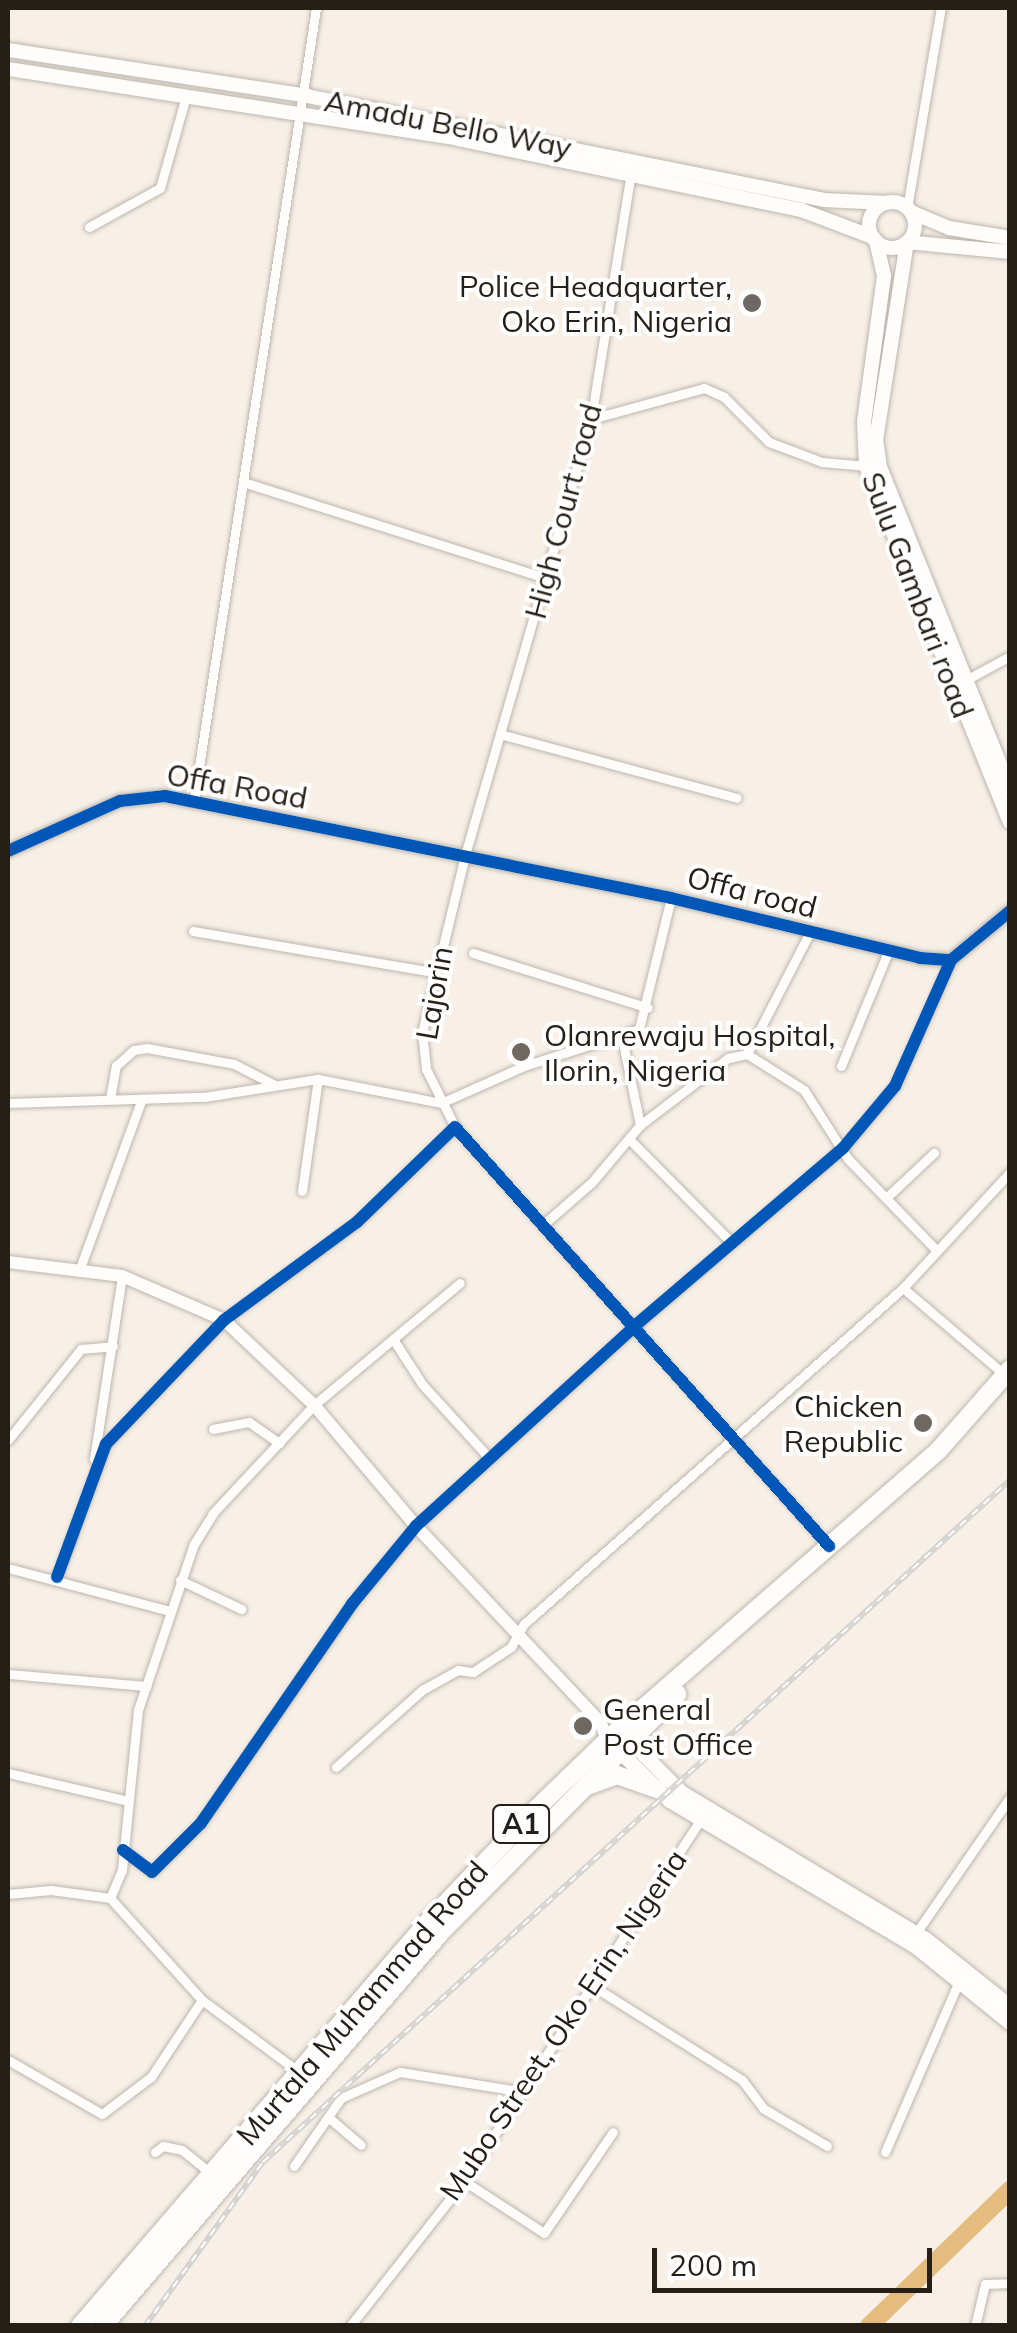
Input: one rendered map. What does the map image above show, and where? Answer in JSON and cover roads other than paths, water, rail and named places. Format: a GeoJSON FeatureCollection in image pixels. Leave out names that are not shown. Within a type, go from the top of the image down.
{"type":"FeatureCollection","features":[{"type":"Feature","properties":{"kind":"highway","name":"Murtala Muhammad Road"},"geometry":{"type":"LineString","coordinates":[[80,2326],[426,1924],[614,1736],[964,1425],[1008,1378]]}},
{"type":"Feature","properties":{"kind":"highway","name":"Murtala Muhammad Road"},"geometry":{"type":"LineString","coordinates":[[103,2326],[442,1931],[570,1797],[614,1736],[953,1452],[1008,1378]]}},
{"type":"Feature","properties":{"kind":"highway"},"geometry":{"type":"LineString","coordinates":[[570,1797],[617,1775],[657,1789]]}},
{"type":"Feature","properties":{"kind":"main road","name":"Amadu Bello Way"},"geometry":{"type":"LineString","coordinates":[[8,50],[307,96],[632,167],[816,214],[874,239]]}},
{"type":"Feature","properties":{"kind":"main road","name":"Amadu Bello Way"},"geometry":{"type":"LineString","coordinates":[[8,69],[824,200],[890,202]]}},
{"type":"Feature","properties":{"kind":"main road"},"geometry":{"type":"LineString","coordinates":[[1010,238],[949,228],[890,202],[871,216],[874,239],[892,248],[906,242],[1010,252]]}},
{"type":"Feature","properties":{"kind":"main road"},"geometry":{"type":"LineString","coordinates":[[873,464],[906,242],[914,228],[909,210]]}},
{"type":"Feature","properties":{"kind":"main road","name":"Sulu Gambari road"},"geometry":{"type":"LineString","coordinates":[[874,239],[884,276],[864,422],[873,464],[1010,822]]}},
{"type":"Feature","properties":{"kind":"main road"},"geometry":{"type":"LineString","coordinates":[[958,685],[1010,789]]}},
{"type":"Feature","properties":{"kind":"main road"},"geometry":{"type":"LineString","coordinates":[[614,1736],[657,1789],[960,1978],[1010,2022]]}},
{"type":"Feature","properties":{"kind":"main road"},"geometry":{"type":"LineString","coordinates":[[614,1736],[691,1799],[916,1933],[1010,2006]]}},
{"type":"Feature","properties":{"kind":"street"},"geometry":{"type":"LineString","coordinates":[[194,800],[305,114],[316,8]]}},
{"type":"Feature","properties":{"kind":"street"},"geometry":{"type":"LineString","coordinates":[[909,210],[908,189],[941,8]]}},
{"type":"Feature","properties":{"kind":"street"},"geometry":{"type":"LineString","coordinates":[[89,227],[160,188],[186,96]]}},
{"type":"Feature","properties":{"kind":"street","name":"High Court road"},"geometry":{"type":"LineString","coordinates":[[466,855],[591,420],[632,167]]}},
{"type":"Feature","properties":{"kind":"street"},"geometry":{"type":"LineString","coordinates":[[890,202],[908,189]]}},
{"type":"Feature","properties":{"kind":"street"},"geometry":{"type":"LineString","coordinates":[[591,420],[704,388],[724,397],[769,442],[822,462],[873,464]]}},
{"type":"Feature","properties":{"kind":"street"},"geometry":{"type":"LineString","coordinates":[[243,482],[545,578]]}},
{"type":"Feature","properties":{"kind":"street"},"geometry":{"type":"LineString","coordinates":[[958,685],[1010,656]]}},
{"type":"Feature","properties":{"kind":"street"},"geometry":{"type":"LineString","coordinates":[[500,734],[737,798]]}},
{"type":"Feature","properties":{"kind":"street","name":"Offa Road"},"geometry":{"type":"LineString","coordinates":[[8,851],[130,797],[194,800],[466,855]]}},
{"type":"Feature","properties":{"kind":"street","name":"Offa road"},"geometry":{"type":"LineString","coordinates":[[466,855],[671,898],[888,952],[952,960]]}},
{"type":"Feature","properties":{"kind":"street","name":"Lajorin"},"geometry":{"type":"LineString","coordinates":[[466,855],[434,972],[422,1048],[442,1103],[455,1127],[637,1324],[829,1546]]}},
{"type":"Feature","properties":{"kind":"street"},"geometry":{"type":"LineString","coordinates":[[8,1103],[142,1099],[318,1080],[442,1103],[524,1066],[622,1038],[639,1029],[648,1008],[671,898]]}},
{"type":"Feature","properties":{"kind":"street"},"geometry":{"type":"LineString","coordinates":[[124,1850],[152,1872],[200,1822],[352,1604],[416,1526],[637,1324],[843,1148],[895,1086],[952,960],[1010,911]]}},
{"type":"Feature","properties":{"kind":"street"},"geometry":{"type":"LineString","coordinates":[[192,931],[434,972]]}},
{"type":"Feature","properties":{"kind":"street"},"geometry":{"type":"LineString","coordinates":[[747,1054],[810,932]]}},
{"type":"Feature","properties":{"kind":"street"},"geometry":{"type":"LineString","coordinates":[[841,1066],[888,952]]}},
{"type":"Feature","properties":{"kind":"street"},"geometry":{"type":"LineString","coordinates":[[473,953],[648,1008]]}},
{"type":"Feature","properties":{"kind":"street"},"geometry":{"type":"LineString","coordinates":[[622,1038],[640,1125]]}},
{"type":"Feature","properties":{"kind":"street"},"geometry":{"type":"LineString","coordinates":[[110,1099],[112,1076],[123,1058],[162,1047],[234,1064],[276,1086]]}},
{"type":"Feature","properties":{"kind":"street"},"geometry":{"type":"LineString","coordinates":[[544,1224],[640,1125],[728,1058],[747,1054],[804,1090],[843,1148],[937,1252]]}},
{"type":"Feature","properties":{"kind":"street"},"geometry":{"type":"LineString","coordinates":[[302,1192],[318,1080]]}},
{"type":"Feature","properties":{"kind":"street"},"geometry":{"type":"LineString","coordinates":[[80,1268],[142,1099]]}},
{"type":"Feature","properties":{"kind":"street"},"geometry":{"type":"LineString","coordinates":[[93,1466],[106,1444],[224,1320],[357,1222],[455,1127]]}},
{"type":"Feature","properties":{"kind":"street"},"geometry":{"type":"LineString","coordinates":[[630,1139],[732,1243]]}},
{"type":"Feature","properties":{"kind":"street"},"geometry":{"type":"LineString","coordinates":[[886,1198],[934,1153]]}},
{"type":"Feature","properties":{"kind":"street"},"geometry":{"type":"LineString","coordinates":[[336,1767],[422,1690],[458,1670],[473,1672],[520,1638],[524,1624],[903,1288],[1010,1172]]}},
{"type":"Feature","properties":{"kind":"street"},"geometry":{"type":"LineString","coordinates":[[8,1262],[122,1276],[224,1320],[314,1405],[416,1526],[614,1736]]}},
{"type":"Feature","properties":{"kind":"street"},"geometry":{"type":"LineString","coordinates":[[58,1577],[79,1526],[93,1466],[122,1276]]}},
{"type":"Feature","properties":{"kind":"street"},"geometry":{"type":"LineString","coordinates":[[110,1898],[124,1850],[146,1686],[180,1580],[213,1514],[314,1405],[460,1283]]}},
{"type":"Feature","properties":{"kind":"street"},"geometry":{"type":"LineString","coordinates":[[903,1288],[1008,1378]]}},
{"type":"Feature","properties":{"kind":"street"},"geometry":{"type":"LineString","coordinates":[[393,1338],[422,1384],[490,1459]]}},
{"type":"Feature","properties":{"kind":"street"},"geometry":{"type":"LineString","coordinates":[[8,1440],[81,1349],[114,1346]]}},
{"type":"Feature","properties":{"kind":"street"},"geometry":{"type":"LineString","coordinates":[[213,1429],[249,1422],[278,1442]]}},
{"type":"Feature","properties":{"kind":"street"},"geometry":{"type":"LineString","coordinates":[[8,1568],[58,1577],[170,1611]]}},
{"type":"Feature","properties":{"kind":"street"},"geometry":{"type":"LineString","coordinates":[[180,1580],[241,1610]]}},
{"type":"Feature","properties":{"kind":"street"},"geometry":{"type":"LineString","coordinates":[[8,1674],[146,1686]]}},
{"type":"Feature","properties":{"kind":"street"},"geometry":{"type":"LineString","coordinates":[[8,1773],[128,1801]]}},
{"type":"Feature","properties":{"kind":"street"},"geometry":{"type":"LineString","coordinates":[[916,1933],[1010,1797]]}},
{"type":"Feature","properties":{"kind":"street","name":"Mubo Street, Oko Erin, Nigeria"},"geometry":{"type":"LineString","coordinates":[[350,2326],[464,2180],[588,1983],[700,1819]]}},
{"type":"Feature","properties":{"kind":"street"},"geometry":{"type":"LineString","coordinates":[[8,1894],[51,1890],[110,1898],[202,2000],[301,2073]]}},
{"type":"Feature","properties":{"kind":"street"},"geometry":{"type":"LineString","coordinates":[[885,2152],[960,1978]]}},
{"type":"Feature","properties":{"kind":"street"},"geometry":{"type":"LineString","coordinates":[[588,1983],[742,2080],[764,2108],[828,2146]]}},
{"type":"Feature","properties":{"kind":"street"},"geometry":{"type":"LineString","coordinates":[[8,2060],[102,2114],[152,2077],[202,2000]]}},
{"type":"Feature","properties":{"kind":"street"},"geometry":{"type":"LineString","coordinates":[[294,2166],[328,2117],[356,2088],[400,2072],[518,2091]]}},
{"type":"Feature","properties":{"kind":"street"},"geometry":{"type":"LineString","coordinates":[[328,2117],[361,2145]]}},
{"type":"Feature","properties":{"kind":"street"},"geometry":{"type":"LineString","coordinates":[[464,2180],[544,2232],[613,2132]]}},
{"type":"Feature","properties":{"kind":"street"},"geometry":{"type":"LineString","coordinates":[[155,2152],[173,2146],[212,2174]]}},
{"type":"Feature","properties":{"kind":"street"},"geometry":{"type":"LineString","coordinates":[[975,2326],[985,2284],[1010,2283]]}},
{"type":"Feature","properties":{"kind":"waterway"},"geometry":{"type":"LineString","coordinates":[[869,2326],[1010,2190]]}},
{"type":"Feature","properties":{"kind":"railway"},"geometry":{"type":"LineString","coordinates":[[145,2326],[263,2162],[1010,1480]]}},
{"type":"Feature","properties":{"kind":"place","name":"Police Headquarter, Oko Erin, Nigeria"},"geometry":{"type":"Point","coordinates":[752,303]}},
{"type":"Feature","properties":{"kind":"place","name":"Olanrewaju Hospital, Ilorin, Nigeria"},"geometry":{"type":"Point","coordinates":[521,1052]}},
{"type":"Feature","properties":{"kind":"place","name":"Chicken Republic"},"geometry":{"type":"Point","coordinates":[923,1423]}},
{"type":"Feature","properties":{"kind":"place","name":"General Post Office"},"geometry":{"type":"Point","coordinates":[583,1726]}}]}
